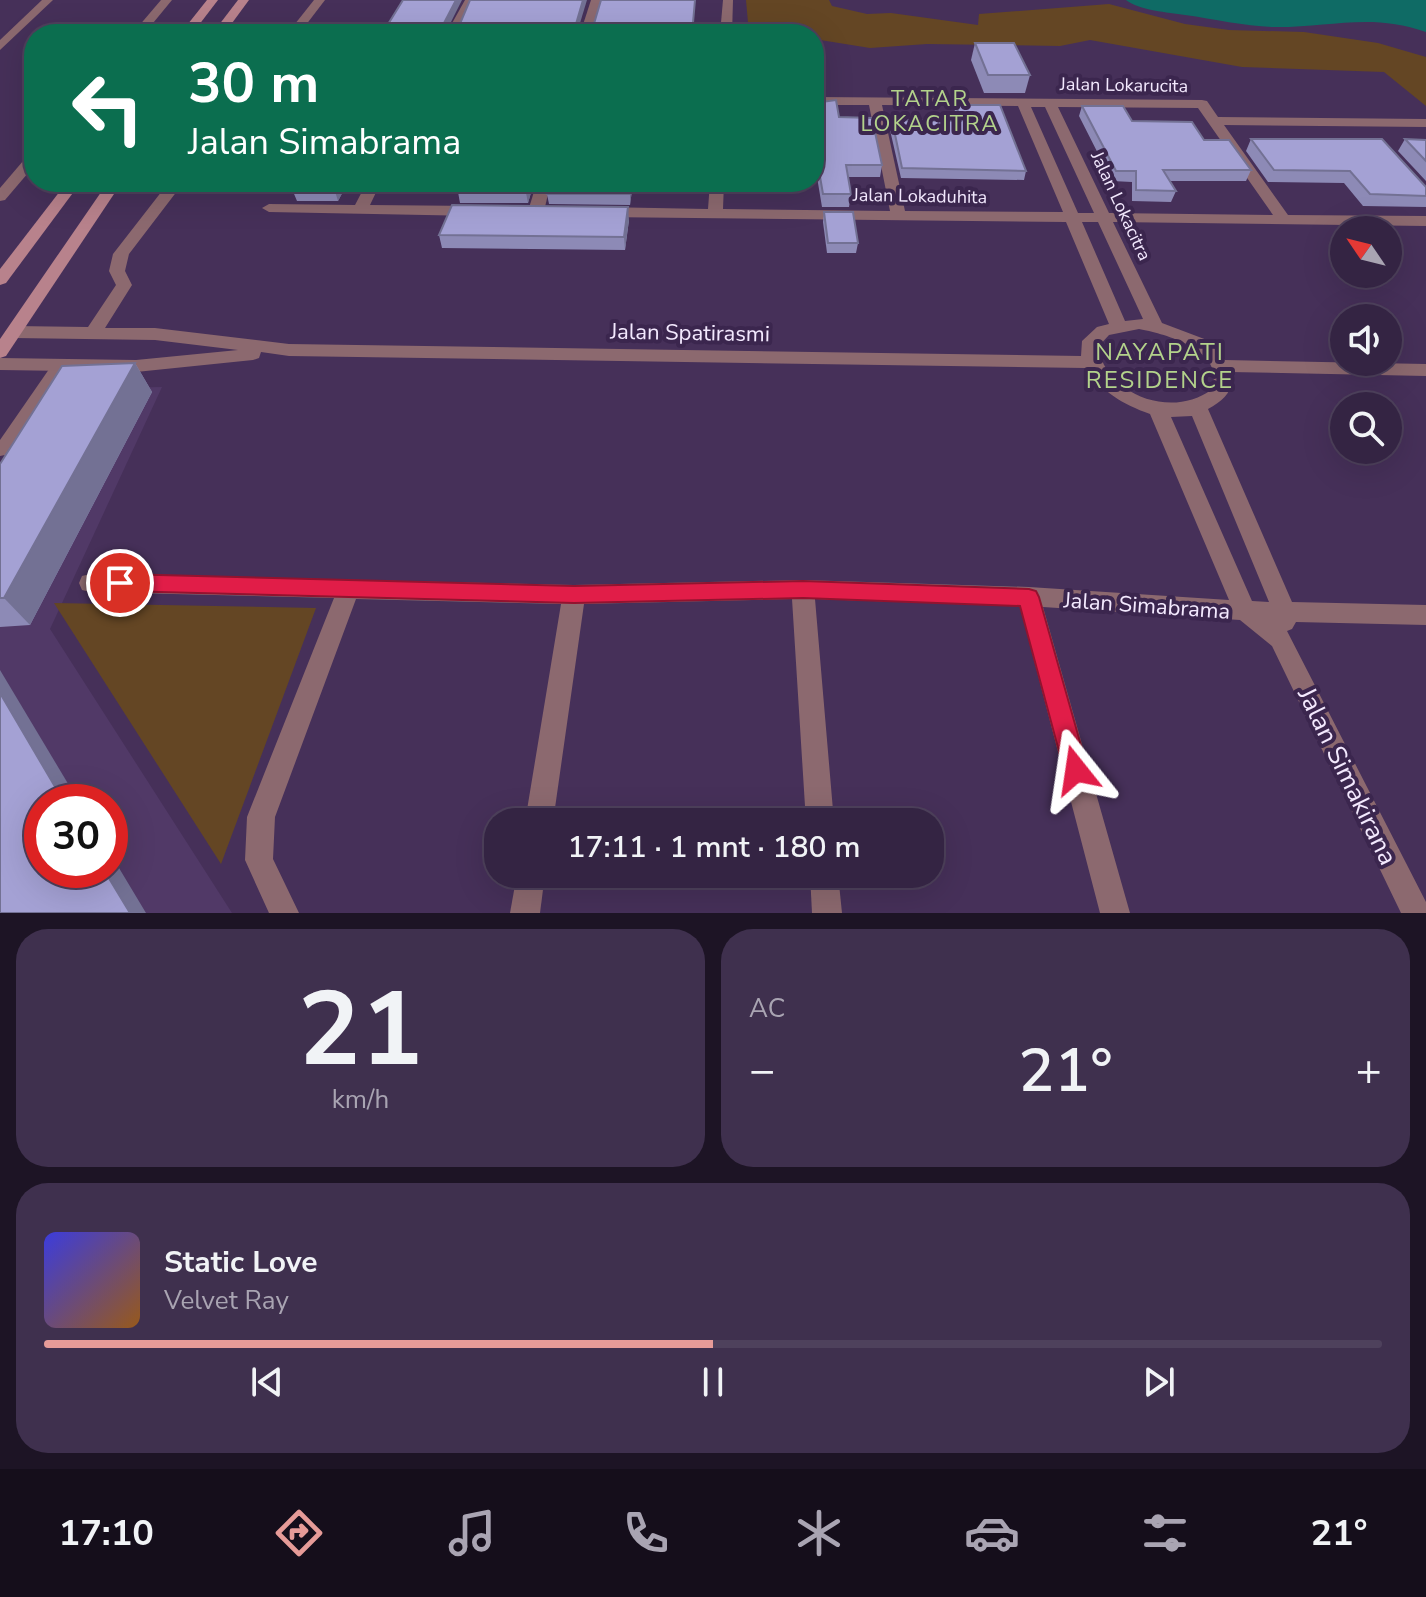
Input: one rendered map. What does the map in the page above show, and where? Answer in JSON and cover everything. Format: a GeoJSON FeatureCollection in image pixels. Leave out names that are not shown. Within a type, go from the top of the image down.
{"type":"FeatureCollection","features":[{"type":"Feature","properties":{"kind":"main road"},"geometry":{"type":"LineString","coordinates":[[194,24],[213,0]]}},
{"type":"Feature","properties":{"kind":"main road"},"geometry":{"type":"LineString","coordinates":[[226,24],[244,0]]}},
{"type":"Feature","properties":{"kind":"main road"},"geometry":{"type":"LineString","coordinates":[[0,280],[66,192]]}},
{"type":"Feature","properties":{"kind":"main road"},"geometry":{"type":"LineString","coordinates":[[0,352],[108,192]]}},
{"type":"Feature","properties":{"kind":"street"},"geometry":{"type":"LineString","coordinates":[[0,46],[48,0]]}},
{"type":"Feature","properties":{"kind":"street"},"geometry":{"type":"LineString","coordinates":[[147,24],[167,0]]}},
{"type":"Feature","properties":{"kind":"street"},"geometry":{"type":"LineString","coordinates":[[301,24],[320,0]]}},
{"type":"Feature","properties":{"kind":"street"},"geometry":{"type":"LineString","coordinates":[[457,24],[470,0]]}},
{"type":"Feature","properties":{"kind":"street"},"geometry":{"type":"LineString","coordinates":[[589,24],[596,0]]}},
{"type":"Feature","properties":{"kind":"street"},"geometry":{"type":"LineString","coordinates":[[727,24],[728,0]]}},
{"type":"Feature","properties":{"kind":"street","name":"Jalan Lokarucita"},"geometry":{"type":"LineString","coordinates":[[824,101],[1202,104],[1214,121],[1426,123]]}},
{"type":"Feature","properties":{"kind":"street"},"geometry":{"type":"LineString","coordinates":[[875,101],[898,215]]}},
{"type":"Feature","properties":{"kind":"street"},"geometry":{"type":"LineString","coordinates":[[1023,102],[1118,325]]}},
{"type":"Feature","properties":{"kind":"street","name":"Jalan Lokacitra"},"geometry":{"type":"LineString","coordinates":[[1050,103],[1155,327]]}},
{"type":"Feature","properties":{"kind":"street"},"geometry":{"type":"LineString","coordinates":[[1214,121],[1284,220]]}},
{"type":"Feature","properties":{"kind":"street"},"geometry":{"type":"LineString","coordinates":[[1360,122],[1379,143]]}},
{"type":"Feature","properties":{"kind":"street"},"geometry":{"type":"LineString","coordinates":[[0,197],[24,169]]}},
{"type":"Feature","properties":{"kind":"street"},"geometry":{"type":"LineString","coordinates":[[94,332],[124,285],[117,271],[121,254],[169,192]]}},
{"type":"Feature","properties":{"kind":"street"},"geometry":{"type":"LineString","coordinates":[[360,209],[369,192]]}},
{"type":"Feature","properties":{"kind":"street"},"geometry":{"type":"LineString","coordinates":[[535,211],[541,192]]}},
{"type":"Feature","properties":{"kind":"street"},"geometry":{"type":"LineString","coordinates":[[715,213],[716,192]]}},
{"type":"Feature","properties":{"kind":"street"},"geometry":{"type":"LineString","coordinates":[[269,208],[488,211]]}},
{"type":"Feature","properties":{"kind":"street","name":"Jalan Lokaduhita"},"geometry":{"type":"LineString","coordinates":[[581,212],[1426,221]]}},
{"type":"Feature","properties":{"kind":"street"},"geometry":{"type":"LineString","coordinates":[[1118,325],[1155,327],[1188,337],[1202,346],[1220,366],[1223,379],[1221,391],[1212,401],[1198,407],[1158,409],[1121,396],[1095,374],[1089,362],[1089,349],[1094,338],[1118,325]]}},
{"type":"Feature","properties":{"kind":"street","name":"Jalan Spatirasmi"},"geometry":{"type":"LineString","coordinates":[[14,332],[155,334],[289,350],[1089,362]]}},
{"type":"Feature","properties":{"kind":"street","name":"Jalan Spatirasmi"},"geometry":{"type":"LineString","coordinates":[[0,364],[136,366],[289,350]]}},
{"type":"Feature","properties":{"kind":"street"},"geometry":{"type":"LineString","coordinates":[[1220,366],[1426,370]]}},
{"type":"Feature","properties":{"kind":"street"},"geometry":{"type":"LineString","coordinates":[[1198,407],[1285,612],[1280,639]]}},
{"type":"Feature","properties":{"kind":"street"},"geometry":{"type":"LineString","coordinates":[[1158,409],[1245,611]]}},
{"type":"Feature","properties":{"kind":"street","name":"Jalan Simabrama"},"geometry":{"type":"LineString","coordinates":[[90,583],[574,595],[803,589],[1029,597],[1245,611],[1426,615]]}},
{"type":"Feature","properties":{"kind":"street"},"geometry":{"type":"LineString","coordinates":[[284,913],[259,860],[261,817],[349,588]]}},
{"type":"Feature","properties":{"kind":"street"},"geometry":{"type":"LineString","coordinates":[[803,589],[819,808]]}},
{"type":"Feature","properties":{"kind":"street"},"geometry":{"type":"LineString","coordinates":[[541,808],[574,595]]}},
{"type":"Feature","properties":{"kind":"street"},"geometry":{"type":"LineString","coordinates":[[1029,597],[1115,913]]}},
{"type":"Feature","properties":{"kind":"street","name":"Jalan Simakirana"},"geometry":{"type":"LineString","coordinates":[[1245,611],[1280,639],[1416,913]]}},
{"type":"Feature","properties":{"kind":"street"},"geometry":{"type":"LineString","coordinates":[[525,913],[529,888]]}},
{"type":"Feature","properties":{"kind":"street"},"geometry":{"type":"LineString","coordinates":[[825,888],[827,913]]}},
{"type":"Feature","properties":{"kind":"lane"},"geometry":{"type":"LineString","coordinates":[[0,451],[58,365]]}},
{"type":"Feature","properties":{"kind":"shaded area"},"geometry":{"type":"Polygon","coordinates":[[[746,0],[829,0],[832,6],[867,14],[891,13],[978,25],[979,14],[1109,4],[1185,24],[1229,30],[1304,32],[1378,43],[1426,57],[1426,106],[1384,72],[1242,67],[1090,40],[1060,46],[927,44],[870,48],[824,41],[824,24],[748,24],[746,0]]]}},
{"type":"Feature","properties":{"kind":"shaded area"},"geometry":{"type":"Polygon","coordinates":[[[1126,0],[1426,0],[1426,32],[1406,26],[1368,22],[1292,27],[1251,25],[1139,7],[1126,0]]]}},
{"type":"Feature","properties":{"kind":"shaded area"},"geometry":{"type":"Polygon","coordinates":[[[162,387],[50,629],[232,913],[0,913],[0,512],[74,389],[162,387]]]}},
{"type":"Feature","properties":{"kind":"shaded area"},"geometry":{"type":"Polygon","coordinates":[[[54,603],[316,608],[221,864],[54,603]]]}},
{"type":"Feature","properties":{"kind":"building"},"geometry":{"type":"Polygon","coordinates":[[[403,0],[456,0],[444,24],[388,24],[403,0]]]}},
{"type":"Feature","properties":{"kind":"building"},"geometry":{"type":"Polygon","coordinates":[[[470,0],[583,0],[576,24],[460,24],[470,0]]]}},
{"type":"Feature","properties":{"kind":"building"},"geometry":{"type":"Polygon","coordinates":[[[601,0],[695,0],[693,24],[594,24],[601,0]]]}},
{"type":"Feature","properties":{"kind":"building"},"geometry":{"type":"Polygon","coordinates":[[[975,43],[1014,43],[1030,75],[988,75],[975,43]]]}},
{"type":"Feature","properties":{"kind":"building"},"geometry":{"type":"Polygon","coordinates":[[[836,100],[839,117],[872,118],[882,165],[846,165],[851,194],[823,194],[824,102],[836,100]]]}},
{"type":"Feature","properties":{"kind":"building"},"geometry":{"type":"Polygon","coordinates":[[[956,105],[1000,105],[1026,171],[902,168],[892,120],[961,121],[956,105]]]}},
{"type":"Feature","properties":{"kind":"building"},"geometry":{"type":"Polygon","coordinates":[[[1082,106],[1123,106],[1132,121],[1192,122],[1204,140],[1229,140],[1251,170],[1163,170],[1176,191],[1136,190],[1136,171],[1116,171],[1082,106]]]}},
{"type":"Feature","properties":{"kind":"building"},"geometry":{"type":"Polygon","coordinates":[[[1251,139],[1382,139],[1426,187],[1426,196],[1370,194],[1350,171],[1274,170],[1251,139]]]}},
{"type":"Feature","properties":{"kind":"building"},"geometry":{"type":"Polygon","coordinates":[[[1405,139],[1426,140],[1426,161],[1405,139]]]}},
{"type":"Feature","properties":{"kind":"building"},"geometry":{"type":"Polygon","coordinates":[[[548,192],[630,192],[630,194],[548,192]]]}},
{"type":"Feature","properties":{"kind":"building"},"geometry":{"type":"Polygon","coordinates":[[[452,205],[628,207],[624,237],[439,235],[452,205]]]}},
{"type":"Feature","properties":{"kind":"building"},"geometry":{"type":"Polygon","coordinates":[[[824,212],[853,212],[858,243],[828,243],[824,212]]]}},
{"type":"Feature","properties":{"kind":"building"},"geometry":{"type":"Polygon","coordinates":[[[135,363],[4,598],[0,598],[0,464],[62,366],[135,363]]]}},
{"type":"Feature","properties":{"kind":"building"},"geometry":{"type":"Polygon","coordinates":[[[0,693],[53,784],[24,784],[24,888],[115,888],[130,913],[0,913],[0,693]]]}},
{"type":"Feature","properties":{"kind":"district","name":"TATAR LOKACITRA"},"geometry":{"type":"Point","coordinates":[930,110]}},
{"type":"Feature","properties":{"kind":"district","name":"NAYAPATI RESIDENCE"},"geometry":{"type":"Point","coordinates":[1160,366]}},
{"type":"Feature","properties":{"kind":"route"},"geometry":{"type":"LineString","coordinates":[[120,583],[574,595],[803,589],[1029,597],[1076,770]]}}]}
